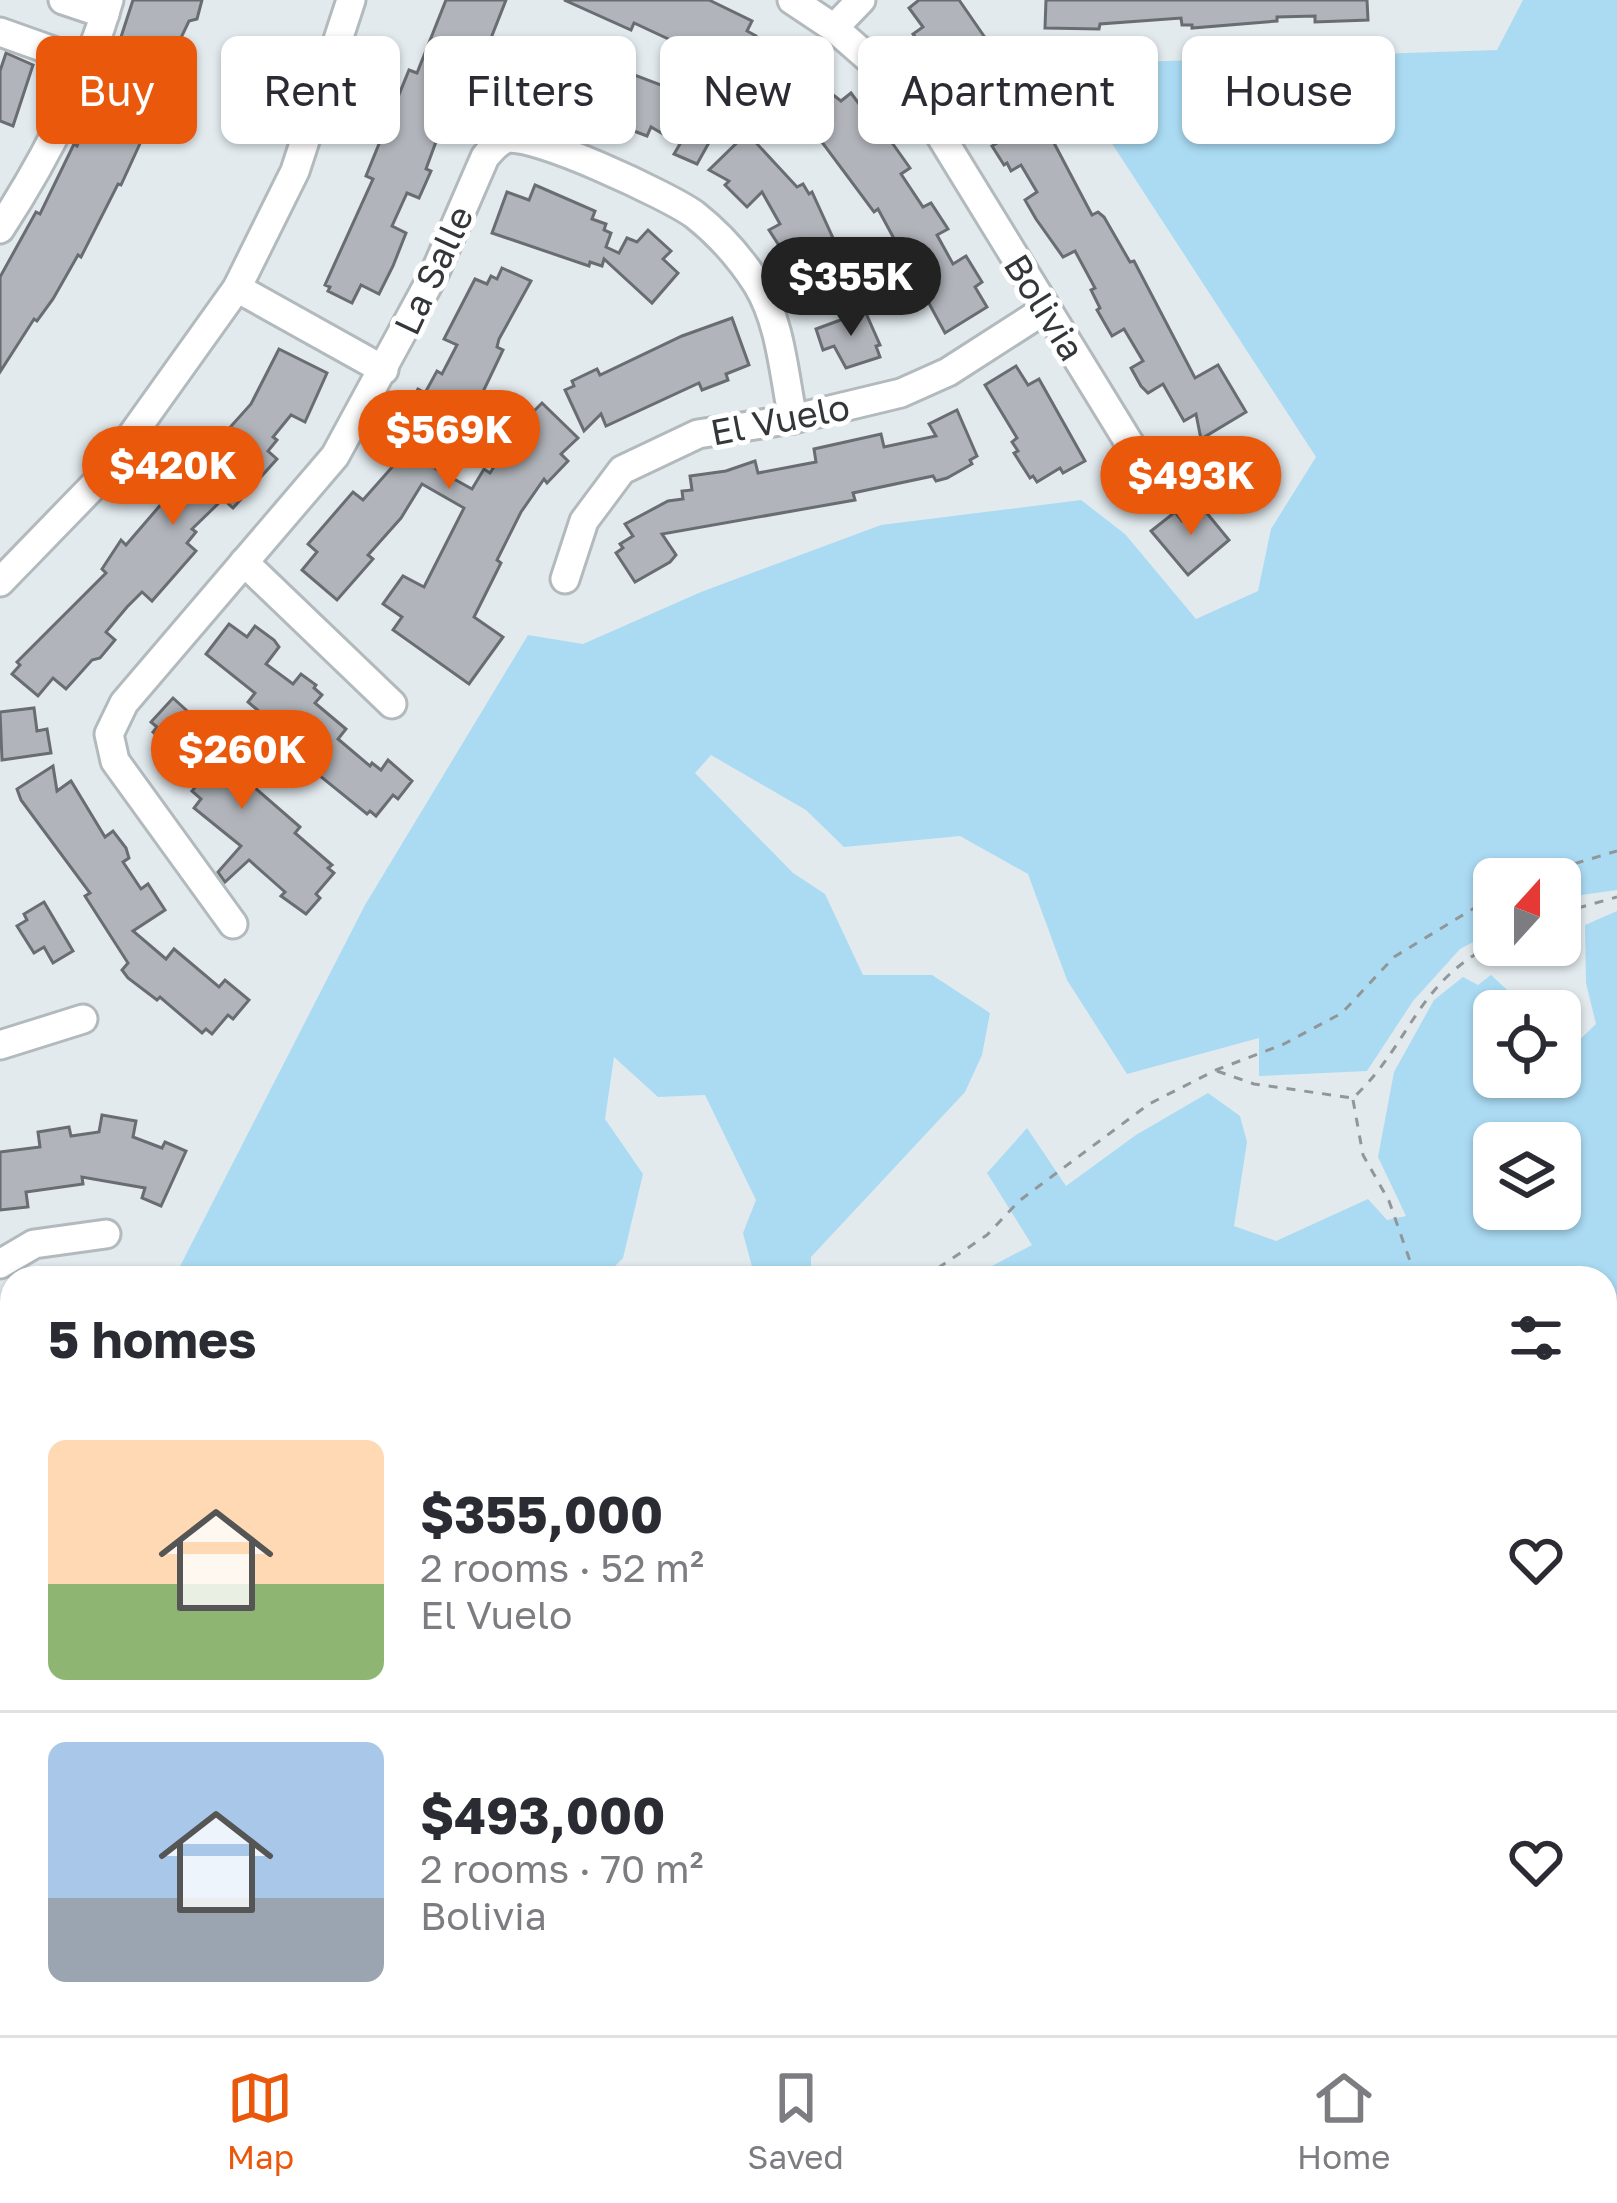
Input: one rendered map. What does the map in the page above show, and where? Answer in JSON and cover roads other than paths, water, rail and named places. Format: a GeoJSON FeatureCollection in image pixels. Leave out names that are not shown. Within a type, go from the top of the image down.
{"type":"FeatureCollection","features":[{"type":"Feature","properties":{"kind":"street"},"geometry":{"type":"LineString","coordinates":[[63,0],[106,7],[96,36]]}},
{"type":"Feature","properties":{"kind":"street"},"geometry":{"type":"LineString","coordinates":[[0,582],[102,477],[237,288],[296,171],[351,0]]}},
{"type":"Feature","properties":{"kind":"street","name":"Bolivia"},"geometry":{"type":"LineString","coordinates":[[792,0],[834,28],[921,104],[1144,467]]}},
{"type":"Feature","properties":{"kind":"street"},"geometry":{"type":"LineString","coordinates":[[834,28],[861,0]]}},
{"type":"Feature","properties":{"kind":"street"},"geometry":{"type":"LineString","coordinates":[[0,32],[36,45]]}},
{"type":"Feature","properties":{"kind":"street","name":"La Salle"},"geometry":{"type":"LineString","coordinates":[[233,924],[116,760],[109,734],[124,703],[335,456],[436,270],[485,157],[494,147],[505,139],[541,143],[693,214],[733,252],[760,288],[773,320],[793,419]]}},
{"type":"Feature","properties":{"kind":"street"},"geometry":{"type":"LineString","coordinates":[[0,229],[45,144]]}},
{"type":"Feature","properties":{"kind":"street"},"geometry":{"type":"LineString","coordinates":[[237,288],[384,370]]}},
{"type":"Feature","properties":{"kind":"street","name":"El Vuelo"},"geometry":{"type":"LineString","coordinates":[[565,579],[584,521],[622,470],[698,434],[793,419],[917,386],[948,372],[1046,309]]}},
{"type":"Feature","properties":{"kind":"street"},"geometry":{"type":"LineString","coordinates":[[244,562],[392,704]]}},
{"type":"Feature","properties":{"kind":"street"},"geometry":{"type":"LineString","coordinates":[[0,1045],[83,1019]]}},
{"type":"Feature","properties":{"kind":"street"},"geometry":{"type":"LineString","coordinates":[[0,1264],[34,1244],[106,1234]]}}]}
